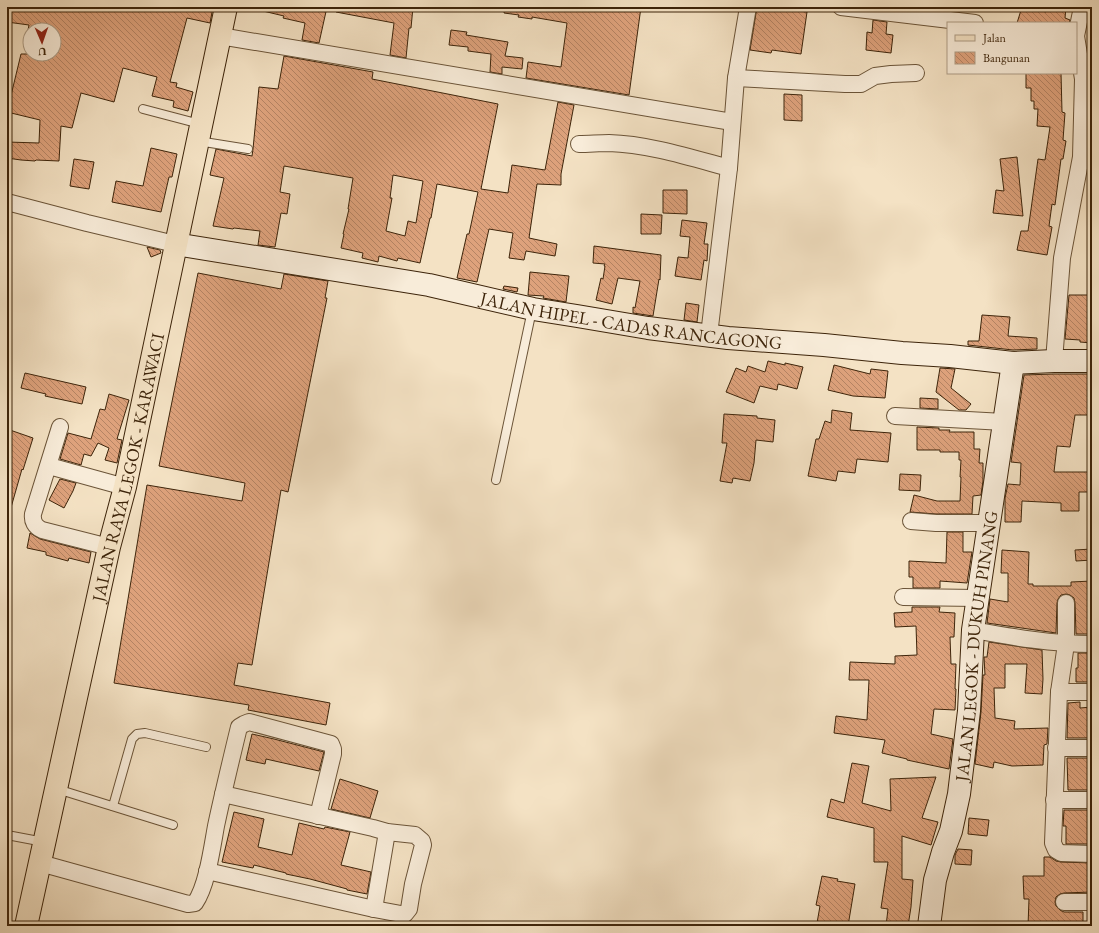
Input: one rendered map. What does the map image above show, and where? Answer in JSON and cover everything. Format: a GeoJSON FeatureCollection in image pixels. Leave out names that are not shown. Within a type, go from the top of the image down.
{"type":"FeatureCollection","features":[{"type":"Feature","properties":{"kind":"main road","name":"JALAN RAYA LEGOK - KARAWACI"},"geometry":{"type":"LineString","coordinates":[[26,926],[109,547],[125,487],[226,7]]}},
{"type":"Feature","properties":{"kind":"street"},"geometry":{"type":"LineString","coordinates":[[709,335],[729,168],[736,78],[748,7]]}},
{"type":"Feature","properties":{"kind":"street"},"geometry":{"type":"LineString","coordinates":[[841,7],[967,22]]}},
{"type":"Feature","properties":{"kind":"street"},"geometry":{"type":"LineString","coordinates":[[1077,31],[1082,7]]}},
{"type":"Feature","properties":{"kind":"street"},"geometry":{"type":"LineString","coordinates":[[220,36],[732,122]]}},
{"type":"Feature","properties":{"kind":"street"},"geometry":{"type":"LineString","coordinates":[[1054,360],[1062,258],[1081,157],[1087,80],[1077,40]]}},
{"type":"Feature","properties":{"kind":"street"},"geometry":{"type":"LineString","coordinates":[[736,78],[861,84],[874,76],[916,73]]}},
{"type":"Feature","properties":{"kind":"street"},"geometry":{"type":"LineString","coordinates":[[579,144],[610,143],[637,146],[669,152],[729,168]]}},
{"type":"Feature","properties":{"kind":"street"},"geometry":{"type":"LineString","coordinates":[[7,202],[175,244]]}},
{"type":"Feature","properties":{"kind":"street","name":"JALAN HIPEL - CADAS RANCAGONG"},"geometry":{"type":"LineString","coordinates":[[175,244],[429,285],[532,309],[648,328],[728,338],[950,356],[1013,363],[1054,360],[1092,361]]}},
{"type":"Feature","properties":{"kind":"street","name":"JALAN LEGOK - DUKUH PINANG"},"geometry":{"type":"LineString","coordinates":[[929,926],[935,880],[950,832],[959,794],[969,712],[973,630],[977,598],[1013,363]]}},
{"type":"Feature","properties":{"kind":"street"},"geometry":{"type":"LineString","coordinates":[[895,416],[1004,422]]}},
{"type":"Feature","properties":{"kind":"street"},"geometry":{"type":"LineString","coordinates":[[60,427],[33,514],[33,519],[36,526],[42,530],[109,547]]}},
{"type":"Feature","properties":{"kind":"street"},"geometry":{"type":"LineString","coordinates":[[49,466],[125,487]]}},
{"type":"Feature","properties":{"kind":"street"},"geometry":{"type":"LineString","coordinates":[[910,521],[936,523],[988,523]]}},
{"type":"Feature","properties":{"kind":"street"},"geometry":{"type":"LineString","coordinates":[[903,597],[977,598]]}},
{"type":"Feature","properties":{"kind":"street"},"geometry":{"type":"LineString","coordinates":[[1066,603],[1066,644],[1059,692],[1053,843],[1056,850],[1061,853],[1092,854]]}},
{"type":"Feature","properties":{"kind":"street"},"geometry":{"type":"LineString","coordinates":[[973,630],[1014,638],[1066,644],[1092,644]]}},
{"type":"Feature","properties":{"kind":"street"},"geometry":{"type":"LineString","coordinates":[[1059,692],[1092,692]]}},
{"type":"Feature","properties":{"kind":"street"},"geometry":{"type":"LineString","coordinates":[[42,852],[188,904],[195,903],[199,898],[207,871],[239,727],[249,722],[331,744],[333,754],[318,816]]}},
{"type":"Feature","properties":{"kind":"street"},"geometry":{"type":"LineString","coordinates":[[1056,748],[1092,748]]}},
{"type":"Feature","properties":{"kind":"street"},"geometry":{"type":"LineString","coordinates":[[207,871],[374,909],[405,914],[409,909],[413,884],[423,845],[422,841],[415,835],[387,832],[223,794]]}},
{"type":"Feature","properties":{"kind":"street"},"geometry":{"type":"LineString","coordinates":[[1054,800],[1092,800]]}},
{"type":"Feature","properties":{"kind":"street"},"geometry":{"type":"LineString","coordinates":[[374,909],[387,832]]}},
{"type":"Feature","properties":{"kind":"street"},"geometry":{"type":"LineString","coordinates":[[1064,902],[1092,902]]}},
{"type":"Feature","properties":{"kind":"lane"},"geometry":{"type":"LineString","coordinates":[[143,109],[199,133],[248,150]]}},
{"type":"Feature","properties":{"kind":"lane"},"geometry":{"type":"LineString","coordinates":[[496,480],[532,309]]}},
{"type":"Feature","properties":{"kind":"lane"},"geometry":{"type":"LineString","coordinates":[[113,806],[132,739],[137,734],[145,733],[206,746]]}},
{"type":"Feature","properties":{"kind":"lane"},"geometry":{"type":"LineString","coordinates":[[56,788],[173,825]]}},
{"type":"Feature","properties":{"kind":"lane"},"geometry":{"type":"LineString","coordinates":[[7,835],[42,852]]}},
{"type":"Feature","properties":{"kind":"building"},"geometry":{"type":"Polygon","coordinates":[[[7,7],[213,7],[210,23],[187,18],[170,82],[177,83],[176,87],[193,92],[188,111],[173,107],[174,101],[152,96],[157,77],[123,68],[114,102],[81,93],[72,128],[61,126],[59,161],[35,161],[7,158],[7,142],[39,143],[40,120],[7,112],[21,54],[22,62],[62,62],[62,22],[22,22],[22,24],[7,22],[7,7]]]}},
{"type":"Feature","properties":{"kind":"building"},"geometry":{"type":"Polygon","coordinates":[[[264,7],[327,7],[319,43],[302,40],[305,23],[283,18],[284,16],[263,11],[264,7]]]}},
{"type":"Feature","properties":{"kind":"building"},"geometry":{"type":"Polygon","coordinates":[[[336,7],[374,7],[396,11],[396,7],[413,7],[406,58],[390,55],[394,23],[336,12],[336,7]]]}},
{"type":"Feature","properties":{"kind":"building"},"geometry":{"type":"Polygon","coordinates":[[[505,7],[641,7],[629,95],[526,78],[528,62],[561,67],[567,23],[532,17],[532,19],[518,17],[519,15],[504,13],[505,7]]]}},
{"type":"Feature","properties":{"kind":"building"},"geometry":{"type":"Polygon","coordinates":[[[757,7],[807,12],[801,54],[772,50],[771,53],[750,50],[757,7]]]}},
{"type":"Feature","properties":{"kind":"building"},"geometry":{"type":"Polygon","coordinates":[[[1022,7],[1031,7],[1046,12],[1047,7],[1066,7],[1065,18],[1070,20],[1069,22],[1017,22],[1022,7]]]}},
{"type":"Feature","properties":{"kind":"building"},"geometry":{"type":"Polygon","coordinates":[[[873,20],[887,22],[886,34],[893,35],[891,53],[866,50],[867,32],[872,33],[873,20]]]}},
{"type":"Feature","properties":{"kind":"building"},"geometry":{"type":"Polygon","coordinates":[[[451,30],[467,32],[466,35],[508,42],[505,56],[523,58],[522,69],[502,67],[502,74],[490,72],[491,54],[468,51],[468,47],[449,45],[451,30]]]}},
{"type":"Feature","properties":{"kind":"building"},"geometry":{"type":"Polygon","coordinates":[[[284,56],[373,72],[372,79],[498,104],[481,189],[508,193],[512,165],[545,170],[558,102],[574,105],[561,174],[561,185],[537,184],[529,238],[557,244],[555,256],[526,251],[524,260],[509,258],[513,233],[489,229],[477,282],[457,278],[467,234],[469,234],[478,192],[437,184],[431,218],[420,263],[398,258],[397,261],[379,256],[378,262],[362,258],[363,253],[341,248],[349,209],[353,178],[284,166],[280,192],[290,194],[287,214],[281,213],[275,247],[258,245],[260,231],[213,226],[224,178],[210,175],[216,149],[252,156],[259,87],[278,89],[284,56]],[[393,175],[390,198],[392,198],[386,231],[405,236],[408,221],[416,223],[423,181],[393,175]]]}},
{"type":"Feature","properties":{"kind":"building"},"geometry":{"type":"Polygon","coordinates":[[[1026,74],[1061,74],[1062,112],[1065,113],[1063,140],[1066,141],[1063,159],[1061,159],[1055,205],[1052,204],[1049,226],[1052,227],[1047,255],[1017,250],[1021,231],[1028,231],[1038,159],[1045,160],[1050,127],[1037,126],[1038,109],[1034,109],[1034,101],[1031,101],[1031,88],[1026,88],[1026,74]]]}},
{"type":"Feature","properties":{"kind":"building"},"geometry":{"type":"Polygon","coordinates":[[[784,94],[802,95],[802,121],[784,120],[784,94]]]}},
{"type":"Feature","properties":{"kind":"building"},"geometry":{"type":"Polygon","coordinates":[[[151,148],[177,154],[172,177],[169,177],[161,212],[112,202],[116,181],[143,186],[151,148]]]}},
{"type":"Feature","properties":{"kind":"building"},"geometry":{"type":"Polygon","coordinates":[[[1017,157],[1023,216],[993,213],[996,190],[1004,191],[1000,159],[1017,157]]]}},
{"type":"Feature","properties":{"kind":"building"},"geometry":{"type":"Polygon","coordinates":[[[74,159],[94,162],[89,189],[70,186],[74,159]]]}},
{"type":"Feature","properties":{"kind":"building"},"geometry":{"type":"Polygon","coordinates":[[[663,190],[687,190],[687,214],[663,213],[663,190]]]}},
{"type":"Feature","properties":{"kind":"building"},"geometry":{"type":"Polygon","coordinates":[[[641,214],[662,215],[661,234],[641,234],[641,214]]]}},
{"type":"Feature","properties":{"kind":"building"},"geometry":{"type":"Polygon","coordinates":[[[682,220],[707,223],[704,244],[708,244],[707,261],[704,260],[701,280],[675,276],[678,257],[688,258],[690,237],[680,236],[682,220]]]}},
{"type":"Feature","properties":{"kind":"building"},"geometry":{"type":"Polygon","coordinates":[[[594,246],[661,255],[660,280],[659,279],[653,316],[633,313],[633,307],[635,308],[640,281],[618,278],[612,304],[596,300],[601,278],[603,279],[605,264],[593,263],[594,246]]]}},
{"type":"Feature","properties":{"kind":"building"},"geometry":{"type":"Polygon","coordinates":[[[147,247],[160,250],[161,253],[151,257],[147,247]]]}},
{"type":"Feature","properties":{"kind":"building"},"geometry":{"type":"Polygon","coordinates":[[[530,272],[569,276],[566,302],[543,298],[544,296],[528,295],[530,272]]]}},
{"type":"Feature","properties":{"kind":"building"},"geometry":{"type":"Polygon","coordinates":[[[198,273],[281,289],[284,274],[328,281],[325,298],[327,298],[288,492],[281,490],[252,665],[238,663],[234,685],[330,703],[326,725],[248,710],[249,705],[114,683],[147,485],[242,501],[245,483],[159,466],[198,273]]]}},
{"type":"Feature","properties":{"kind":"building"},"geometry":{"type":"Polygon","coordinates":[[[504,286],[518,288],[517,292],[503,289],[504,286]]]}},
{"type":"Feature","properties":{"kind":"building"},"geometry":{"type":"Polygon","coordinates":[[[1069,295],[1090,295],[1090,313],[1092,313],[1092,343],[1080,342],[1080,340],[1065,339],[1069,295]]]}},
{"type":"Feature","properties":{"kind":"building"},"geometry":{"type":"Polygon","coordinates":[[[686,303],[699,305],[697,322],[684,320],[686,303]]]}},
{"type":"Feature","properties":{"kind":"building"},"geometry":{"type":"Polygon","coordinates":[[[982,315],[1010,317],[1008,336],[1037,338],[1037,349],[1013,350],[968,345],[968,341],[979,341],[982,315]]]}},
{"type":"Feature","properties":{"kind":"building"},"geometry":{"type":"Polygon","coordinates":[[[768,361],[803,367],[797,389],[778,384],[777,390],[760,386],[754,403],[726,392],[736,368],[746,372],[748,366],[765,372],[768,361]]]}},
{"type":"Feature","properties":{"kind":"building"},"geometry":{"type":"Polygon","coordinates":[[[834,365],[870,374],[871,369],[888,371],[885,398],[853,396],[828,390],[834,365]]]}},
{"type":"Feature","properties":{"kind":"building"},"geometry":{"type":"Polygon","coordinates":[[[940,368],[955,369],[951,388],[971,404],[966,410],[959,410],[936,392],[940,368]]]}},
{"type":"Feature","properties":{"kind":"building"},"geometry":{"type":"Polygon","coordinates":[[[25,373],[86,387],[82,404],[45,396],[46,394],[21,388],[25,373]]]}},
{"type":"Feature","properties":{"kind":"building"},"geometry":{"type":"Polygon","coordinates":[[[1092,374],[1092,415],[1075,415],[1070,447],[1057,446],[1054,472],[1092,472],[1092,492],[1079,492],[1079,511],[1061,511],[1061,503],[1022,501],[1021,522],[1005,522],[1005,498],[1008,484],[1020,485],[1021,463],[1011,462],[1024,375],[1092,374]]]}},
{"type":"Feature","properties":{"kind":"building"},"geometry":{"type":"Polygon","coordinates":[[[109,394],[129,400],[117,439],[122,440],[117,463],[105,460],[109,448],[98,443],[91,456],[84,454],[81,465],[60,459],[68,433],[91,439],[100,409],[105,410],[109,394]]]}},
{"type":"Feature","properties":{"kind":"building"},"geometry":{"type":"Polygon","coordinates":[[[920,398],[938,399],[938,409],[920,408],[920,398]]]}},
{"type":"Feature","properties":{"kind":"building"},"geometry":{"type":"Polygon","coordinates":[[[832,410],[852,413],[850,430],[891,433],[888,462],[857,459],[855,473],[838,471],[836,481],[808,476],[816,439],[819,439],[825,421],[831,423],[832,410]]]}},
{"type":"Feature","properties":{"kind":"building"},"geometry":{"type":"Polygon","coordinates":[[[724,414],[757,416],[757,418],[775,420],[773,442],[756,440],[754,463],[750,481],[733,478],[732,483],[720,481],[727,443],[722,443],[724,414]]]}},
{"type":"Feature","properties":{"kind":"building"},"geometry":{"type":"Polygon","coordinates":[[[917,427],[939,428],[939,430],[950,430],[949,432],[974,432],[974,449],[980,449],[979,463],[983,463],[983,481],[981,495],[973,496],[972,514],[910,512],[914,495],[937,501],[960,501],[961,460],[959,460],[959,452],[917,450],[917,427]]]}},
{"type":"Feature","properties":{"kind":"building"},"geometry":{"type":"Polygon","coordinates":[[[7,429],[33,438],[10,511],[7,511],[7,429]]]}},
{"type":"Feature","properties":{"kind":"building"},"geometry":{"type":"Polygon","coordinates":[[[900,474],[921,475],[920,491],[899,490],[900,474]]]}},
{"type":"Feature","properties":{"kind":"building"},"geometry":{"type":"Polygon","coordinates":[[[60,479],[76,483],[64,508],[49,500],[60,479]]]}},
{"type":"Feature","properties":{"kind":"building"},"geometry":{"type":"Polygon","coordinates":[[[947,532],[963,532],[963,552],[972,552],[967,583],[940,581],[940,588],[913,588],[913,577],[909,577],[909,561],[946,563],[947,532]]]}},
{"type":"Feature","properties":{"kind":"building"},"geometry":{"type":"Polygon","coordinates":[[[30,533],[40,539],[91,552],[89,563],[69,558],[68,561],[46,555],[46,552],[27,548],[30,533]]]}},
{"type":"Feature","properties":{"kind":"building"},"geometry":{"type":"Polygon","coordinates":[[[1092,549],[1092,560],[1076,561],[1075,550],[1092,549]]]}},
{"type":"Feature","properties":{"kind":"building"},"geometry":{"type":"Polygon","coordinates":[[[1002,550],[1029,552],[1028,584],[1033,584],[1033,586],[1071,586],[1071,582],[1092,581],[1092,634],[1076,634],[1074,598],[1066,594],[1061,595],[1058,599],[1056,633],[987,623],[990,599],[1008,602],[1008,573],[1001,573],[1002,550]]]}},
{"type":"Feature","properties":{"kind":"building"},"geometry":{"type":"Polygon","coordinates":[[[912,607],[940,607],[939,612],[955,613],[954,637],[950,637],[951,664],[956,664],[955,710],[934,709],[931,734],[953,739],[949,769],[882,753],[885,740],[834,733],[836,716],[867,720],[869,680],[849,680],[850,662],[895,664],[895,656],[917,655],[916,626],[895,627],[894,613],[912,612],[912,607]]]}},
{"type":"Feature","properties":{"kind":"building"},"geometry":{"type":"Polygon","coordinates":[[[989,642],[1042,650],[1042,694],[1025,693],[1027,664],[1005,664],[1005,688],[994,688],[995,718],[1015,721],[1014,729],[1048,728],[1047,744],[1044,745],[1043,765],[1012,766],[994,762],[993,768],[975,764],[981,712],[983,675],[985,675],[984,657],[987,657],[989,642]]]}},
{"type":"Feature","properties":{"kind":"building"},"geometry":{"type":"Polygon","coordinates":[[[1078,653],[1092,653],[1092,682],[1076,682],[1078,653]]]}},
{"type":"Feature","properties":{"kind":"building"},"geometry":{"type":"Polygon","coordinates":[[[1080,702],[1080,708],[1092,707],[1091,738],[1067,738],[1068,703],[1080,702]]]}},
{"type":"Feature","properties":{"kind":"building"},"geometry":{"type":"Polygon","coordinates":[[[252,734],[324,752],[319,771],[266,759],[265,764],[246,760],[252,734]]]}},
{"type":"Feature","properties":{"kind":"building"},"geometry":{"type":"Polygon","coordinates":[[[1067,758],[1092,758],[1092,790],[1068,790],[1067,758]]]}},
{"type":"Feature","properties":{"kind":"building"},"geometry":{"type":"Polygon","coordinates":[[[852,763],[869,766],[862,803],[891,811],[890,779],[936,777],[922,818],[938,822],[931,845],[902,836],[902,879],[913,880],[908,926],[886,926],[888,909],[881,908],[888,862],[874,862],[874,828],[827,817],[831,799],[844,803],[852,763]]]}},
{"type":"Feature","properties":{"kind":"building"},"geometry":{"type":"Polygon","coordinates":[[[340,779],[378,791],[370,818],[331,809],[340,779]]]}},
{"type":"Feature","properties":{"kind":"building"},"geometry":{"type":"Polygon","coordinates":[[[1064,810],[1092,810],[1092,844],[1066,844],[1066,826],[1063,826],[1064,810]]]}},
{"type":"Feature","properties":{"kind":"building"},"geometry":{"type":"Polygon","coordinates":[[[234,812],[264,819],[258,847],[292,855],[299,823],[324,829],[325,827],[350,832],[341,865],[371,872],[367,894],[254,865],[253,868],[222,862],[234,812]]]}},
{"type":"Feature","properties":{"kind":"building"},"geometry":{"type":"Polygon","coordinates":[[[969,818],[989,820],[987,836],[968,834],[969,818]]]}},
{"type":"Feature","properties":{"kind":"building"},"geometry":{"type":"Polygon","coordinates":[[[958,849],[972,850],[971,865],[955,864],[955,855],[958,849]]]}},
{"type":"Feature","properties":{"kind":"building"},"geometry":{"type":"Polygon","coordinates":[[[1044,857],[1050,857],[1061,862],[1092,863],[1092,892],[1060,894],[1056,897],[1055,902],[1056,906],[1064,912],[1083,912],[1083,926],[1028,926],[1029,899],[1024,899],[1023,876],[1044,876],[1044,857]]]}},
{"type":"Feature","properties":{"kind":"building"},"geometry":{"type":"Polygon","coordinates":[[[822,876],[838,879],[837,881],[855,884],[848,926],[835,926],[817,923],[820,906],[816,905],[822,876]]]}}]}
